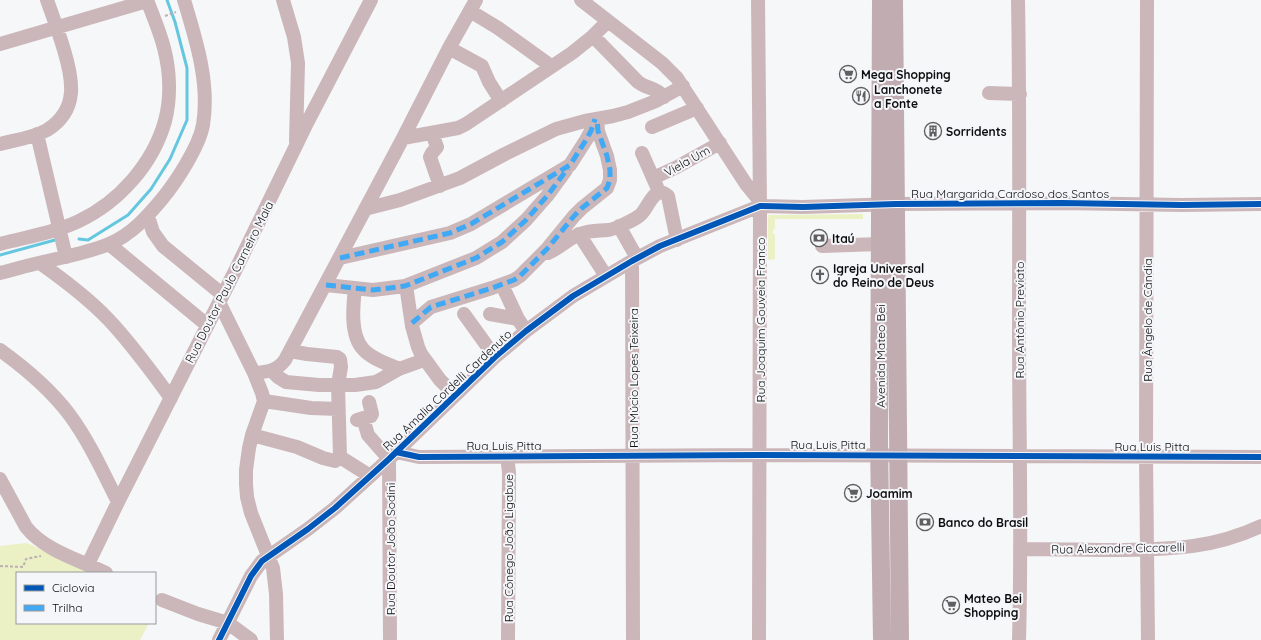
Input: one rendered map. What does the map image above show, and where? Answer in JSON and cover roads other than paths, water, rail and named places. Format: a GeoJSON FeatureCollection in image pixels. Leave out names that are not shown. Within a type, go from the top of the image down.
{"type":"FeatureCollection","features":[{"type":"Feature","properties":{"kind":"main road","name":"Avenida Mateo Bei"},"geometry":{"type":"LineString","coordinates":[[881,0],[898,456],[900,640]]}},
{"type":"Feature","properties":{"kind":"main road","name":"Avenida Mateo Bei"},"geometry":{"type":"LineString","coordinates":[[882,640],[880,244],[888,205],[894,0]]}},
{"type":"Feature","properties":{"kind":"street"},"geometry":{"type":"LineString","coordinates":[[0,144],[37,134],[46,130],[60,119],[70,99],[72,87],[71,75],[47,0]]}},
{"type":"Feature","properties":{"kind":"street"},"geometry":{"type":"LineString","coordinates":[[0,44],[147,0],[157,26],[168,69],[168,104],[159,139],[141,169],[124,190],[98,211],[78,222],[60,229],[0,244]]}},
{"type":"Feature","properties":{"kind":"street"},"geometry":{"type":"LineString","coordinates":[[283,0],[294,37],[298,63],[296,146]]}},
{"type":"Feature","properties":{"kind":"street","name":"Rua Doutor Paulo Carneiro Maia"},"geometry":{"type":"LineString","coordinates":[[88,564],[296,146],[371,0]]}},
{"type":"Feature","properties":{"kind":"street"},"geometry":{"type":"LineString","coordinates":[[581,0],[662,64],[677,78],[760,204]]}},
{"type":"Feature","properties":{"kind":"street","name":"Rua Joaquim Gouveia Franco"},"geometry":{"type":"LineString","coordinates":[[758,0],[760,204],[759,640]]}},
{"type":"Feature","properties":{"kind":"street","name":"Rua Antônio Previato"},"geometry":{"type":"LineString","coordinates":[[1018,0],[1020,94],[1019,640]]}},
{"type":"Feature","properties":{"kind":"street","name":"Rua Ângelo de Cândia"},"geometry":{"type":"LineString","coordinates":[[1147,0],[1146,457],[1148,640]]}},
{"type":"Feature","properties":{"kind":"street"},"geometry":{"type":"LineString","coordinates":[[0,273],[66,257],[109,244],[124,236],[148,216],[167,193],[184,168],[196,145],[203,126],[203,74],[198,47],[183,5]]}},
{"type":"Feature","properties":{"kind":"street"},"geometry":{"type":"LineString","coordinates":[[254,373],[272,371],[280,366],[290,351],[404,138],[449,48],[473,6],[498,28],[551,66]]}},
{"type":"Feature","properties":{"kind":"street"},"geometry":{"type":"LineString","coordinates":[[404,138],[458,128],[466,124],[572,53],[593,36],[608,21]]}},
{"type":"Feature","properties":{"kind":"street"},"geometry":{"type":"LineString","coordinates":[[593,36],[638,82],[658,91],[664,96]]}},
{"type":"Feature","properties":{"kind":"street"},"geometry":{"type":"LineString","coordinates":[[449,48],[482,66],[489,82],[501,101]]}},
{"type":"Feature","properties":{"kind":"street"},"geometry":{"type":"LineString","coordinates":[[366,209],[400,200],[460,178],[546,133],[577,123],[628,112],[683,86]]}},
{"type":"Feature","properties":{"kind":"street"},"geometry":{"type":"LineString","coordinates":[[989,93],[1020,94]]}},
{"type":"Feature","properties":{"kind":"street"},"geometry":{"type":"LineString","coordinates":[[652,127],[697,108]]}},
{"type":"Feature","properties":{"kind":"street"},"geometry":{"type":"LineString","coordinates":[[326,285],[373,290],[405,286],[476,258],[502,242],[538,206],[570,165],[586,140],[596,119]]}},
{"type":"Feature","properties":{"kind":"street"},"geometry":{"type":"LineString","coordinates":[[412,323],[434,306],[502,285],[520,276],[540,257],[574,216],[608,186],[610,180],[610,170],[598,133],[596,119]]}},
{"type":"Feature","properties":{"kind":"street"},"geometry":{"type":"LineString","coordinates":[[432,133],[437,147],[430,157],[440,186]]}},
{"type":"Feature","properties":{"kind":"street"},"geometry":{"type":"LineString","coordinates":[[37,134],[57,213],[66,257]]}},
{"type":"Feature","properties":{"kind":"street","name":"Viela Um"},"geometry":{"type":"LineString","coordinates":[[653,178],[677,167],[720,143]]}},
{"type":"Feature","properties":{"kind":"street"},"geometry":{"type":"LineString","coordinates":[[642,153],[659,194]]}},
{"type":"Feature","properties":{"kind":"street"},"geometry":{"type":"LineString","coordinates":[[340,258],[450,233],[471,224],[570,165]]}},
{"type":"Feature","properties":{"kind":"street"},"geometry":{"type":"LineString","coordinates":[[540,257],[554,251],[579,234],[593,230],[610,230],[640,216],[645,211],[651,198],[659,194],[668,196],[676,240]]}},
{"type":"Feature","properties":{"kind":"street","name":"Rua Margarida Cardoso dos Santos"},"geometry":{"type":"LineString","coordinates":[[760,204],[803,207],[1020,203],[1261,204]]}},
{"type":"Feature","properties":{"kind":"street","name":"Rua Amalia Cordelli Cardenuto"},"geometry":{"type":"LineString","coordinates":[[219,640],[251,576],[262,561],[335,508],[393,455],[495,357],[526,331],[573,296],[634,259],[660,246],[760,204]]}},
{"type":"Feature","properties":{"kind":"street"},"geometry":{"type":"LineString","coordinates":[[148,216],[153,232],[164,246],[221,298],[262,393],[264,401],[252,435],[246,470],[247,497],[251,513],[269,556],[275,580],[277,640]]}},
{"type":"Feature","properties":{"kind":"street"},"geometry":{"type":"LineString","coordinates":[[619,226],[634,259]]}},
{"type":"Feature","properties":{"kind":"street"},"geometry":{"type":"LineString","coordinates":[[579,234],[606,276]]}},
{"type":"Feature","properties":{"kind":"street"},"geometry":{"type":"LineString","coordinates":[[109,244],[207,325]]}},
{"type":"Feature","properties":{"kind":"street"},"geometry":{"type":"LineString","coordinates":[[822,246],[880,244]]}},
{"type":"Feature","properties":{"kind":"street","name":"Rua Múcio Lopes Teixeira"},"geometry":{"type":"LineString","coordinates":[[633,640],[634,259]]}},
{"type":"Feature","properties":{"kind":"street"},"geometry":{"type":"LineString","coordinates":[[40,263],[70,285],[108,319],[126,339],[171,398]]}},
{"type":"Feature","properties":{"kind":"street"},"geometry":{"type":"LineString","coordinates":[[502,285],[518,319],[526,331]]}},
{"type":"Feature","properties":{"kind":"street"},"geometry":{"type":"LineString","coordinates":[[405,286],[412,323],[418,346],[424,360],[440,380],[455,395]]}},
{"type":"Feature","properties":{"kind":"street"},"geometry":{"type":"LineString","coordinates":[[355,288],[353,311],[354,326],[359,344],[368,354],[399,369]]}},
{"type":"Feature","properties":{"kind":"street"},"geometry":{"type":"LineString","coordinates":[[464,314],[495,357]]}},
{"type":"Feature","properties":{"kind":"street"},"geometry":{"type":"LineString","coordinates":[[490,314],[518,319]]}},
{"type":"Feature","properties":{"kind":"street"},"geometry":{"type":"LineString","coordinates":[[0,350],[21,365],[48,390],[68,414],[83,436],[118,502]]}},
{"type":"Feature","properties":{"kind":"street"},"geometry":{"type":"LineString","coordinates":[[290,351],[339,358],[341,361],[338,385],[340,458]]}},
{"type":"Feature","properties":{"kind":"street"},"geometry":{"type":"LineString","coordinates":[[272,371],[286,382],[365,385],[376,382],[399,369],[424,360]]}},
{"type":"Feature","properties":{"kind":"street"},"geometry":{"type":"LineString","coordinates":[[264,401],[311,408],[338,409]]}},
{"type":"Feature","properties":{"kind":"street"},"geometry":{"type":"LineString","coordinates":[[369,402],[372,415],[370,417],[359,419],[368,434],[393,455]]}},
{"type":"Feature","properties":{"kind":"street"},"geometry":{"type":"LineString","coordinates":[[252,435],[297,447],[323,458],[335,461],[340,458]]}},
{"type":"Feature","properties":{"kind":"street","name":"Rua Luis Pitta"},"geometry":{"type":"LineString","coordinates":[[393,455],[419,457],[759,455],[1261,458]]}},
{"type":"Feature","properties":{"kind":"street","name":"Rua Doutor João Sodini"},"geometry":{"type":"LineString","coordinates":[[390,640],[393,455]]}},
{"type":"Feature","properties":{"kind":"street","name":"Rua Cônego João Ligabue"},"geometry":{"type":"LineString","coordinates":[[507,456],[509,472],[508,640]]}},
{"type":"Feature","properties":{"kind":"street"},"geometry":{"type":"LineString","coordinates":[[340,458],[370,476]]}},
{"type":"Feature","properties":{"kind":"street"},"geometry":{"type":"LineString","coordinates":[[0,480],[26,527],[31,533],[60,552],[104,572]]}},
{"type":"Feature","properties":{"kind":"street","name":"Rua Alexandre Ciccarelli"},"geometry":{"type":"LineString","coordinates":[[1020,549],[1171,549],[1196,546],[1230,538],[1261,526]]}},
{"type":"Feature","properties":{"kind":"street"},"geometry":{"type":"LineString","coordinates":[[162,600],[198,614],[228,623],[251,640]]}},
{"type":"Feature","properties":{"kind":"waterway"},"geometry":{"type":"LineString","coordinates":[[79,239],[88,240],[128,215],[151,189],[170,159],[187,120],[187,68],[175,22],[167,0]]}},
{"type":"Feature","properties":{"kind":"waterway"},"geometry":{"type":"LineString","coordinates":[[0,255],[55,240]]}},
{"type":"Feature","properties":{"kind":"place","name":"Mega Shopping"},"geometry":{"type":"Point","coordinates":[848,74]}},
{"type":"Feature","properties":{"kind":"place","name":"Lanchonete a Fonte"},"geometry":{"type":"Point","coordinates":[861,96]}},
{"type":"Feature","properties":{"kind":"place","name":"Sorridents"},"geometry":{"type":"Point","coordinates":[933,131]}},
{"type":"Feature","properties":{"kind":"place","name":"Itaú"},"geometry":{"type":"Point","coordinates":[819,238]}},
{"type":"Feature","properties":{"kind":"place","name":"Igreja Universal do Reino de Deus"},"geometry":{"type":"Point","coordinates":[820,275]}},
{"type":"Feature","properties":{"kind":"place","name":"Joamim"},"geometry":{"type":"Point","coordinates":[853,493]}},
{"type":"Feature","properties":{"kind":"place","name":"Banco do Brasil"},"geometry":{"type":"Point","coordinates":[925,522]}},
{"type":"Feature","properties":{"kind":"place","name":"Mateo Bei Shopping"},"geometry":{"type":"Point","coordinates":[951,605]}}]}
